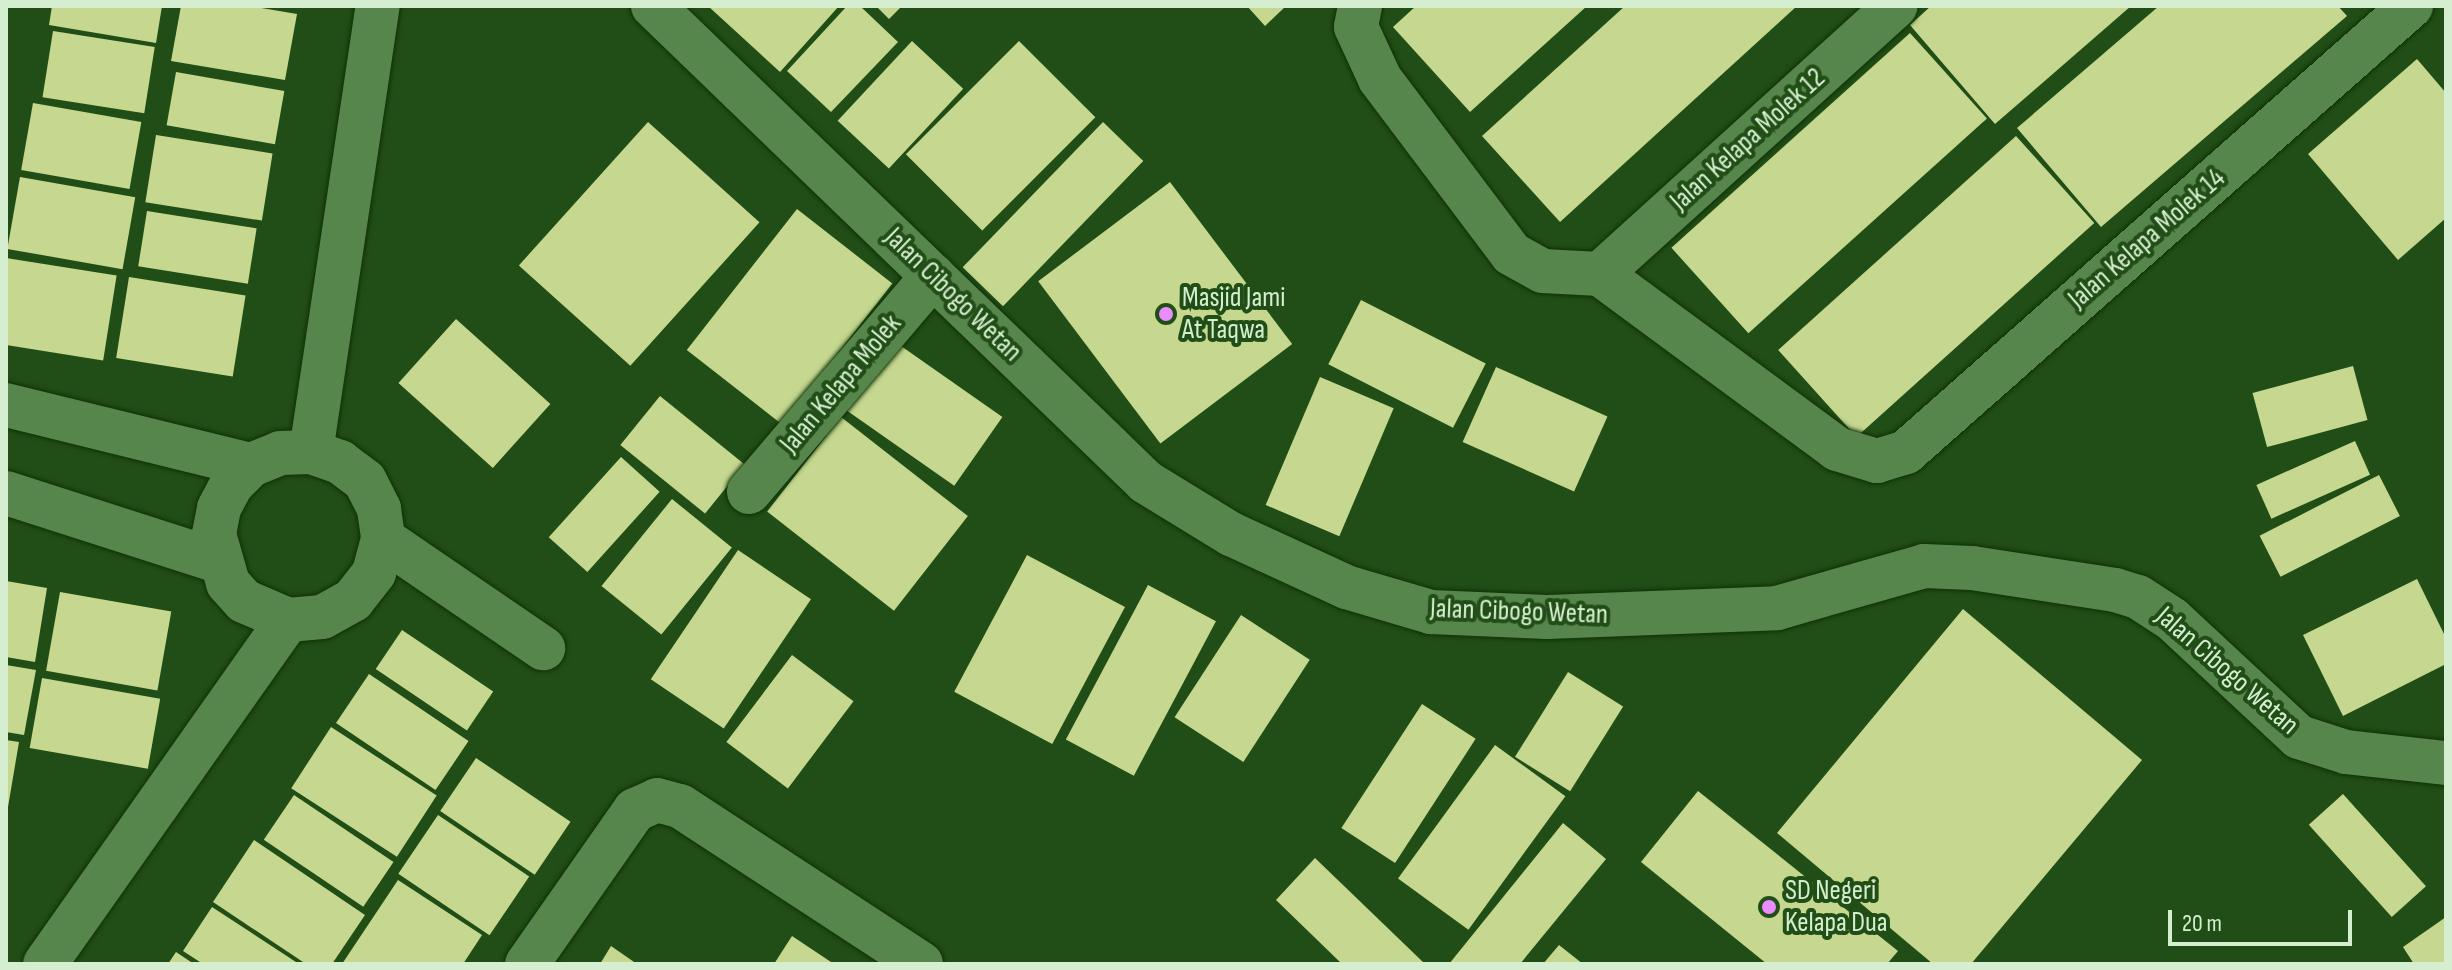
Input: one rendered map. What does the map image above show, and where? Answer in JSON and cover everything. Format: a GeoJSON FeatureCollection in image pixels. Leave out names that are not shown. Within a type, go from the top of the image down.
{"type":"FeatureCollection","features":[{"type":"Feature","properties":{"kind":"street"},"geometry":{"type":"LineString","coordinates":[[311,452],[378,6]]}},
{"type":"Feature","properties":{"kind":"street","name":"Jalan Cibogo Wetan"},"geometry":{"type":"LineString","coordinates":[[653,6],[1146,482],[1231,534],[1346,587],[1396,603],[1462,617],[1753,611],[1924,566],[1972,568],[2138,597],[2172,619],[2299,737],[2346,752],[2446,763]]}},
{"type":"Feature","properties":{"kind":"street","name":"Jalan Kelapa Molek 12"},"geometry":{"type":"LineString","coordinates":[[1600,274],[1896,6]]}},
{"type":"Feature","properties":{"kind":"street","name":"Jalan Kelapa Molek 14"},"geometry":{"type":"LineString","coordinates":[[1600,274],[1837,449],[1877,461],[1906,452],[2411,6]]}},
{"type":"Feature","properties":{"kind":"street"},"geometry":{"type":"LineString","coordinates":[[1358,10],[1363,49],[1380,79],[1512,254],[1543,271],[1600,274]]}},
{"type":"Feature","properties":{"kind":"street","name":"Jalan Kelapa Molek"},"geometry":{"type":"LineString","coordinates":[[749,492],[933,276]]}},
{"type":"Feature","properties":{"kind":"street"},"geometry":{"type":"LineString","coordinates":[[6,405],[251,465]]}},
{"type":"Feature","properties":{"kind":"street"},"geometry":{"type":"LineString","coordinates":[[311,452],[340,462],[365,481],[379,509],[383,539],[374,573],[353,600],[322,617],[288,620],[244,601],[218,561],[214,534],[219,508],[232,484],[251,465],[280,453],[311,452]]}},
{"type":"Feature","properties":{"kind":"street"},"geometry":{"type":"LineString","coordinates":[[6,493],[218,561]]}},
{"type":"Feature","properties":{"kind":"street"},"geometry":{"type":"LineString","coordinates":[[383,539],[543,648]]}},
{"type":"Feature","properties":{"kind":"street"},"geometry":{"type":"LineString","coordinates":[[45,964],[288,620]]}},
{"type":"Feature","properties":{"kind":"street"},"geometry":{"type":"LineString","coordinates":[[527,964],[635,810],[657,800],[680,806],[921,964]]}},
{"type":"Feature","properties":{"kind":"building"},"geometry":{"type":"Polygon","coordinates":[[[52,6],[162,6],[156,43],[49,25],[52,6]]]}},
{"type":"Feature","properties":{"kind":"building"},"geometry":{"type":"Polygon","coordinates":[[[181,6],[250,6],[297,14],[285,80],[171,61],[181,6]]]}},
{"type":"Feature","properties":{"kind":"building"},"geometry":{"type":"Polygon","coordinates":[[[708,6],[839,6],[780,72],[708,6]]]}},
{"type":"Feature","properties":{"kind":"building"},"geometry":{"type":"Polygon","coordinates":[[[847,6],[860,6],[898,42],[831,112],[787,71],[847,6]]]}},
{"type":"Feature","properties":{"kind":"building"},"geometry":{"type":"Polygon","coordinates":[[[876,6],[902,6],[889,19],[876,6]]]}},
{"type":"Feature","properties":{"kind":"building"},"geometry":{"type":"Polygon","coordinates":[[[1247,6],[1286,6],[1265,26],[1247,6]]]}},
{"type":"Feature","properties":{"kind":"building"},"geometry":{"type":"Polygon","coordinates":[[[1416,6],[1587,6],[1470,112],[1393,27],[1416,6]]]}},
{"type":"Feature","properties":{"kind":"building"},"geometry":{"type":"Polygon","coordinates":[[[1625,6],[1797,6],[1560,222],[1482,136],[1625,6]]]}},
{"type":"Feature","properties":{"kind":"building"},"geometry":{"type":"Polygon","coordinates":[[[1931,6],[2131,6],[1995,124],[1910,25],[1931,6]]]}},
{"type":"Feature","properties":{"kind":"building"},"geometry":{"type":"Polygon","coordinates":[[[2159,6],[2338,6],[2347,16],[2101,227],[2017,128],[2159,6]]]}},
{"type":"Feature","properties":{"kind":"building"},"geometry":{"type":"Polygon","coordinates":[[[53,31],[155,47],[144,113],[43,97],[53,31]]]}},
{"type":"Feature","properties":{"kind":"building"},"geometry":{"type":"Polygon","coordinates":[[[1910,33],[1987,118],[1748,333],[1671,248],[1910,33]]]}},
{"type":"Feature","properties":{"kind":"building"},"geometry":{"type":"Polygon","coordinates":[[[912,41],[963,89],[889,168],[838,121],[912,41]]]}},
{"type":"Feature","properties":{"kind":"building"},"geometry":{"type":"Polygon","coordinates":[[[1019,41],[1095,117],[982,231],[906,154],[1019,41]]]}},
{"type":"Feature","properties":{"kind":"building"},"geometry":{"type":"Polygon","coordinates":[[[2417,59],[2446,93],[2446,218],[2398,260],[2308,154],[2417,59]]]}},
{"type":"Feature","properties":{"kind":"building"},"geometry":{"type":"Polygon","coordinates":[[[176,72],[284,91],[275,144],[167,125],[176,72]]]}},
{"type":"Feature","properties":{"kind":"building"},"geometry":{"type":"Polygon","coordinates":[[[33,103],[141,122],[130,189],[21,170],[33,103]]]}},
{"type":"Feature","properties":{"kind":"building"},"geometry":{"type":"Polygon","coordinates":[[[648,122],[759,222],[630,366],[519,265],[648,122]]]}},
{"type":"Feature","properties":{"kind":"building"},"geometry":{"type":"Polygon","coordinates":[[[1103,122],[1143,161],[1003,306],[963,267],[1103,122]]]}},
{"type":"Feature","properties":{"kind":"building"},"geometry":{"type":"Polygon","coordinates":[[[156,135],[273,153],[262,221],[145,202],[156,135]]]}},
{"type":"Feature","properties":{"kind":"building"},"geometry":{"type":"Polygon","coordinates":[[[2016,136],[2094,223],[1856,437],[1778,350],[2016,136]]]}},
{"type":"Feature","properties":{"kind":"building"},"geometry":{"type":"Polygon","coordinates":[[[20,177],[135,197],[123,269],[7,249],[20,177]]]}},
{"type":"Feature","properties":{"kind":"building","name":"Masjid Jami At Taqwa"},"geometry":{"type":"Polygon","coordinates":[[[1170,182],[1292,344],[1160,443],[1038,281],[1170,182]]]}},
{"type":"Feature","properties":{"kind":"building"},"geometry":{"type":"Polygon","coordinates":[[[797,209],[892,283],[782,425],[687,350],[797,209]]]}},
{"type":"Feature","properties":{"kind":"building"},"geometry":{"type":"Polygon","coordinates":[[[147,211],[257,228],[248,284],[138,266],[147,211]]]}},
{"type":"Feature","properties":{"kind":"building"},"geometry":{"type":"Polygon","coordinates":[[[6,258],[117,276],[103,360],[6,345],[6,258]]]}},
{"type":"Feature","properties":{"kind":"building"},"geometry":{"type":"Polygon","coordinates":[[[129,277],[246,295],[233,376],[116,358],[129,277]]]}},
{"type":"Feature","properties":{"kind":"building"},"geometry":{"type":"Polygon","coordinates":[[[1361,300],[1486,364],[1453,428],[1328,364],[1361,300]]]}},
{"type":"Feature","properties":{"kind":"building"},"geometry":{"type":"Polygon","coordinates":[[[456,319],[550,404],[493,468],[398,383],[456,319]]]}},
{"type":"Feature","properties":{"kind":"building"},"geometry":{"type":"Polygon","coordinates":[[[891,339],[1002,417],[954,486],[843,408],[891,339]]]}},
{"type":"Feature","properties":{"kind":"building"},"geometry":{"type":"Polygon","coordinates":[[[2353,366],[2367,420],[2267,447],[2253,393],[2353,366]]]}},
{"type":"Feature","properties":{"kind":"building"},"geometry":{"type":"Polygon","coordinates":[[[1496,367],[1607,417],[1574,492],[1463,442],[1496,367]]]}},
{"type":"Feature","properties":{"kind":"building"},"geometry":{"type":"Polygon","coordinates":[[[1320,377],[1394,408],[1339,536],[1266,505],[1320,377]]]}},
{"type":"Feature","properties":{"kind":"building"},"geometry":{"type":"Polygon","coordinates":[[[660,396],[745,465],[705,514],[620,445],[660,396]]]}},
{"type":"Feature","properties":{"kind":"building"},"geometry":{"type":"Polygon","coordinates":[[[841,417],[968,516],[894,611],[767,512],[841,417]]]}},
{"type":"Feature","properties":{"kind":"building"},"geometry":{"type":"Polygon","coordinates":[[[2355,441],[2370,475],[2271,519],[2256,485],[2355,441]]]}},
{"type":"Feature","properties":{"kind":"building"},"geometry":{"type":"Polygon","coordinates":[[[621,457],[660,492],[587,572],[549,537],[621,457]]]}},
{"type":"Feature","properties":{"kind":"building"},"geometry":{"type":"Polygon","coordinates":[[[2379,475],[2400,516],[2280,577],[2260,536],[2379,475]]]}},
{"type":"Feature","properties":{"kind":"building"},"geometry":{"type":"Polygon","coordinates":[[[672,499],[732,547],[661,634],[602,586],[672,499]]]}},
{"type":"Feature","properties":{"kind":"building"},"geometry":{"type":"Polygon","coordinates":[[[738,550],[811,599],[724,729],[651,679],[738,550]]]}},
{"type":"Feature","properties":{"kind":"building"},"geometry":{"type":"Polygon","coordinates":[[[1027,555],[1125,607],[1052,744],[954,692],[1027,555]]]}},
{"type":"Feature","properties":{"kind":"building"},"geometry":{"type":"Polygon","coordinates":[[[2417,579],[2446,638],[2446,664],[2343,716],[2303,635],[2417,579]]]}},
{"type":"Feature","properties":{"kind":"building"},"geometry":{"type":"Polygon","coordinates":[[[6,581],[47,588],[35,662],[6,657],[6,581]]]}},
{"type":"Feature","properties":{"kind":"building"},"geometry":{"type":"Polygon","coordinates":[[[1148,585],[1216,621],[1134,776],[1066,740],[1148,585]]]}},
{"type":"Feature","properties":{"kind":"building"},"geometry":{"type":"Polygon","coordinates":[[[60,592],[171,612],[157,690],[46,671],[60,592]]]}},
{"type":"Feature","properties":{"kind":"building"},"geometry":{"type":"Polygon","coordinates":[[[1963,609],[2142,760],[1971,964],[1933,964],[1777,833],[1963,609]]]}},
{"type":"Feature","properties":{"kind":"building"},"geometry":{"type":"Polygon","coordinates":[[[1241,615],[1310,660],[1243,762],[1175,717],[1241,615]]]}},
{"type":"Feature","properties":{"kind":"building"},"geometry":{"type":"Polygon","coordinates":[[[402,630],[493,692],[467,730],[376,669],[402,630]]]}},
{"type":"Feature","properties":{"kind":"building"},"geometry":{"type":"Polygon","coordinates":[[[792,655],[853,701],[788,788],[726,742],[792,655]]]}},
{"type":"Feature","properties":{"kind":"building"},"geometry":{"type":"Polygon","coordinates":[[[6,665],[36,670],[24,735],[6,732],[6,665]]]}},
{"type":"Feature","properties":{"kind":"building"},"geometry":{"type":"Polygon","coordinates":[[[1568,672],[1623,706],[1570,791],[1515,757],[1568,672]]]}},
{"type":"Feature","properties":{"kind":"building"},"geometry":{"type":"Polygon","coordinates":[[[369,674],[468,741],[435,790],[336,723],[369,674]]]}},
{"type":"Feature","properties":{"kind":"building"},"geometry":{"type":"Polygon","coordinates":[[[42,678],[160,699],[148,769],[30,748],[42,678]]]}},
{"type":"Feature","properties":{"kind":"building"},"geometry":{"type":"Polygon","coordinates":[[[1422,704],[1476,739],[1395,863],[1341,828],[1422,704]]]}},
{"type":"Feature","properties":{"kind":"building"},"geometry":{"type":"Polygon","coordinates":[[[331,727],[437,796],[397,857],[291,788],[331,727]]]}},
{"type":"Feature","properties":{"kind":"building"},"geometry":{"type":"Polygon","coordinates":[[[6,740],[19,742],[8,807],[6,807],[6,740]]]}},
{"type":"Feature","properties":{"kind":"building"},"geometry":{"type":"Polygon","coordinates":[[[1495,745],[1565,796],[1468,930],[1398,878],[1495,745]]]}},
{"type":"Feature","properties":{"kind":"building"},"geometry":{"type":"Polygon","coordinates":[[[476,758],[571,822],[535,875],[440,811],[476,758]]]}},
{"type":"Feature","properties":{"kind":"building","name":"SD Negeri Kelapa Dua"},"geometry":{"type":"Polygon","coordinates":[[[1698,791],[1898,951],[1887,964],[1767,964],[1641,862],[1698,791]]]}},
{"type":"Feature","properties":{"kind":"building"},"geometry":{"type":"Polygon","coordinates":[[[2343,794],[2426,886],[2392,917],[2309,825],[2343,794]]]}},
{"type":"Feature","properties":{"kind":"building"},"geometry":{"type":"Polygon","coordinates":[[[294,795],[393,862],[363,907],[264,840],[294,795]]]}},
{"type":"Feature","properties":{"kind":"building"},"geometry":{"type":"Polygon","coordinates":[[[438,815],[529,877],[489,935],[398,874],[438,815]]]}},
{"type":"Feature","properties":{"kind":"building"},"geometry":{"type":"Polygon","coordinates":[[[1563,823],[1606,859],[1520,964],[1449,964],[1563,823]]]}},
{"type":"Feature","properties":{"kind":"building"},"geometry":{"type":"Polygon","coordinates":[[[254,840],[365,915],[332,964],[306,964],[213,902],[254,840]]]}},
{"type":"Feature","properties":{"kind":"building"},"geometry":{"type":"Polygon","coordinates":[[[1315,858],[1425,964],[1342,964],[1276,900],[1315,858]]]}},
{"type":"Feature","properties":{"kind":"building"},"geometry":{"type":"Polygon","coordinates":[[[398,880],[482,935],[463,964],[342,964],[398,880]]]}},
{"type":"Feature","properties":{"kind":"building"},"geometry":{"type":"Polygon","coordinates":[[[212,907],[299,964],[203,964],[183,951],[212,907]]]}},
{"type":"Feature","properties":{"kind":"building"},"geometry":{"type":"Polygon","coordinates":[[[2446,917],[2446,964],[2414,964],[2403,947],[2446,917]]]}},
{"type":"Feature","properties":{"kind":"building"},"geometry":{"type":"Polygon","coordinates":[[[792,936],[834,964],[774,964],[792,936]]]}},
{"type":"Feature","properties":{"kind":"building"},"geometry":{"type":"Polygon","coordinates":[[[1559,945],[1583,964],[1543,964],[1559,945]]]}},
{"type":"Feature","properties":{"kind":"building"},"geometry":{"type":"Polygon","coordinates":[[[611,946],[637,964],[600,964],[611,946]]]}},
{"type":"Feature","properties":{"kind":"building"},"geometry":{"type":"Polygon","coordinates":[[[176,952],[194,964],[168,964],[176,952]]]}},
{"type":"Feature","properties":{"kind":"place","name":"Masjid Jami At Taqwa"},"geometry":{"type":"Point","coordinates":[1166,314]}},
{"type":"Feature","properties":{"kind":"place","name":"SD Negeri Kelapa Dua"},"geometry":{"type":"Point","coordinates":[1769,907]}}]}
